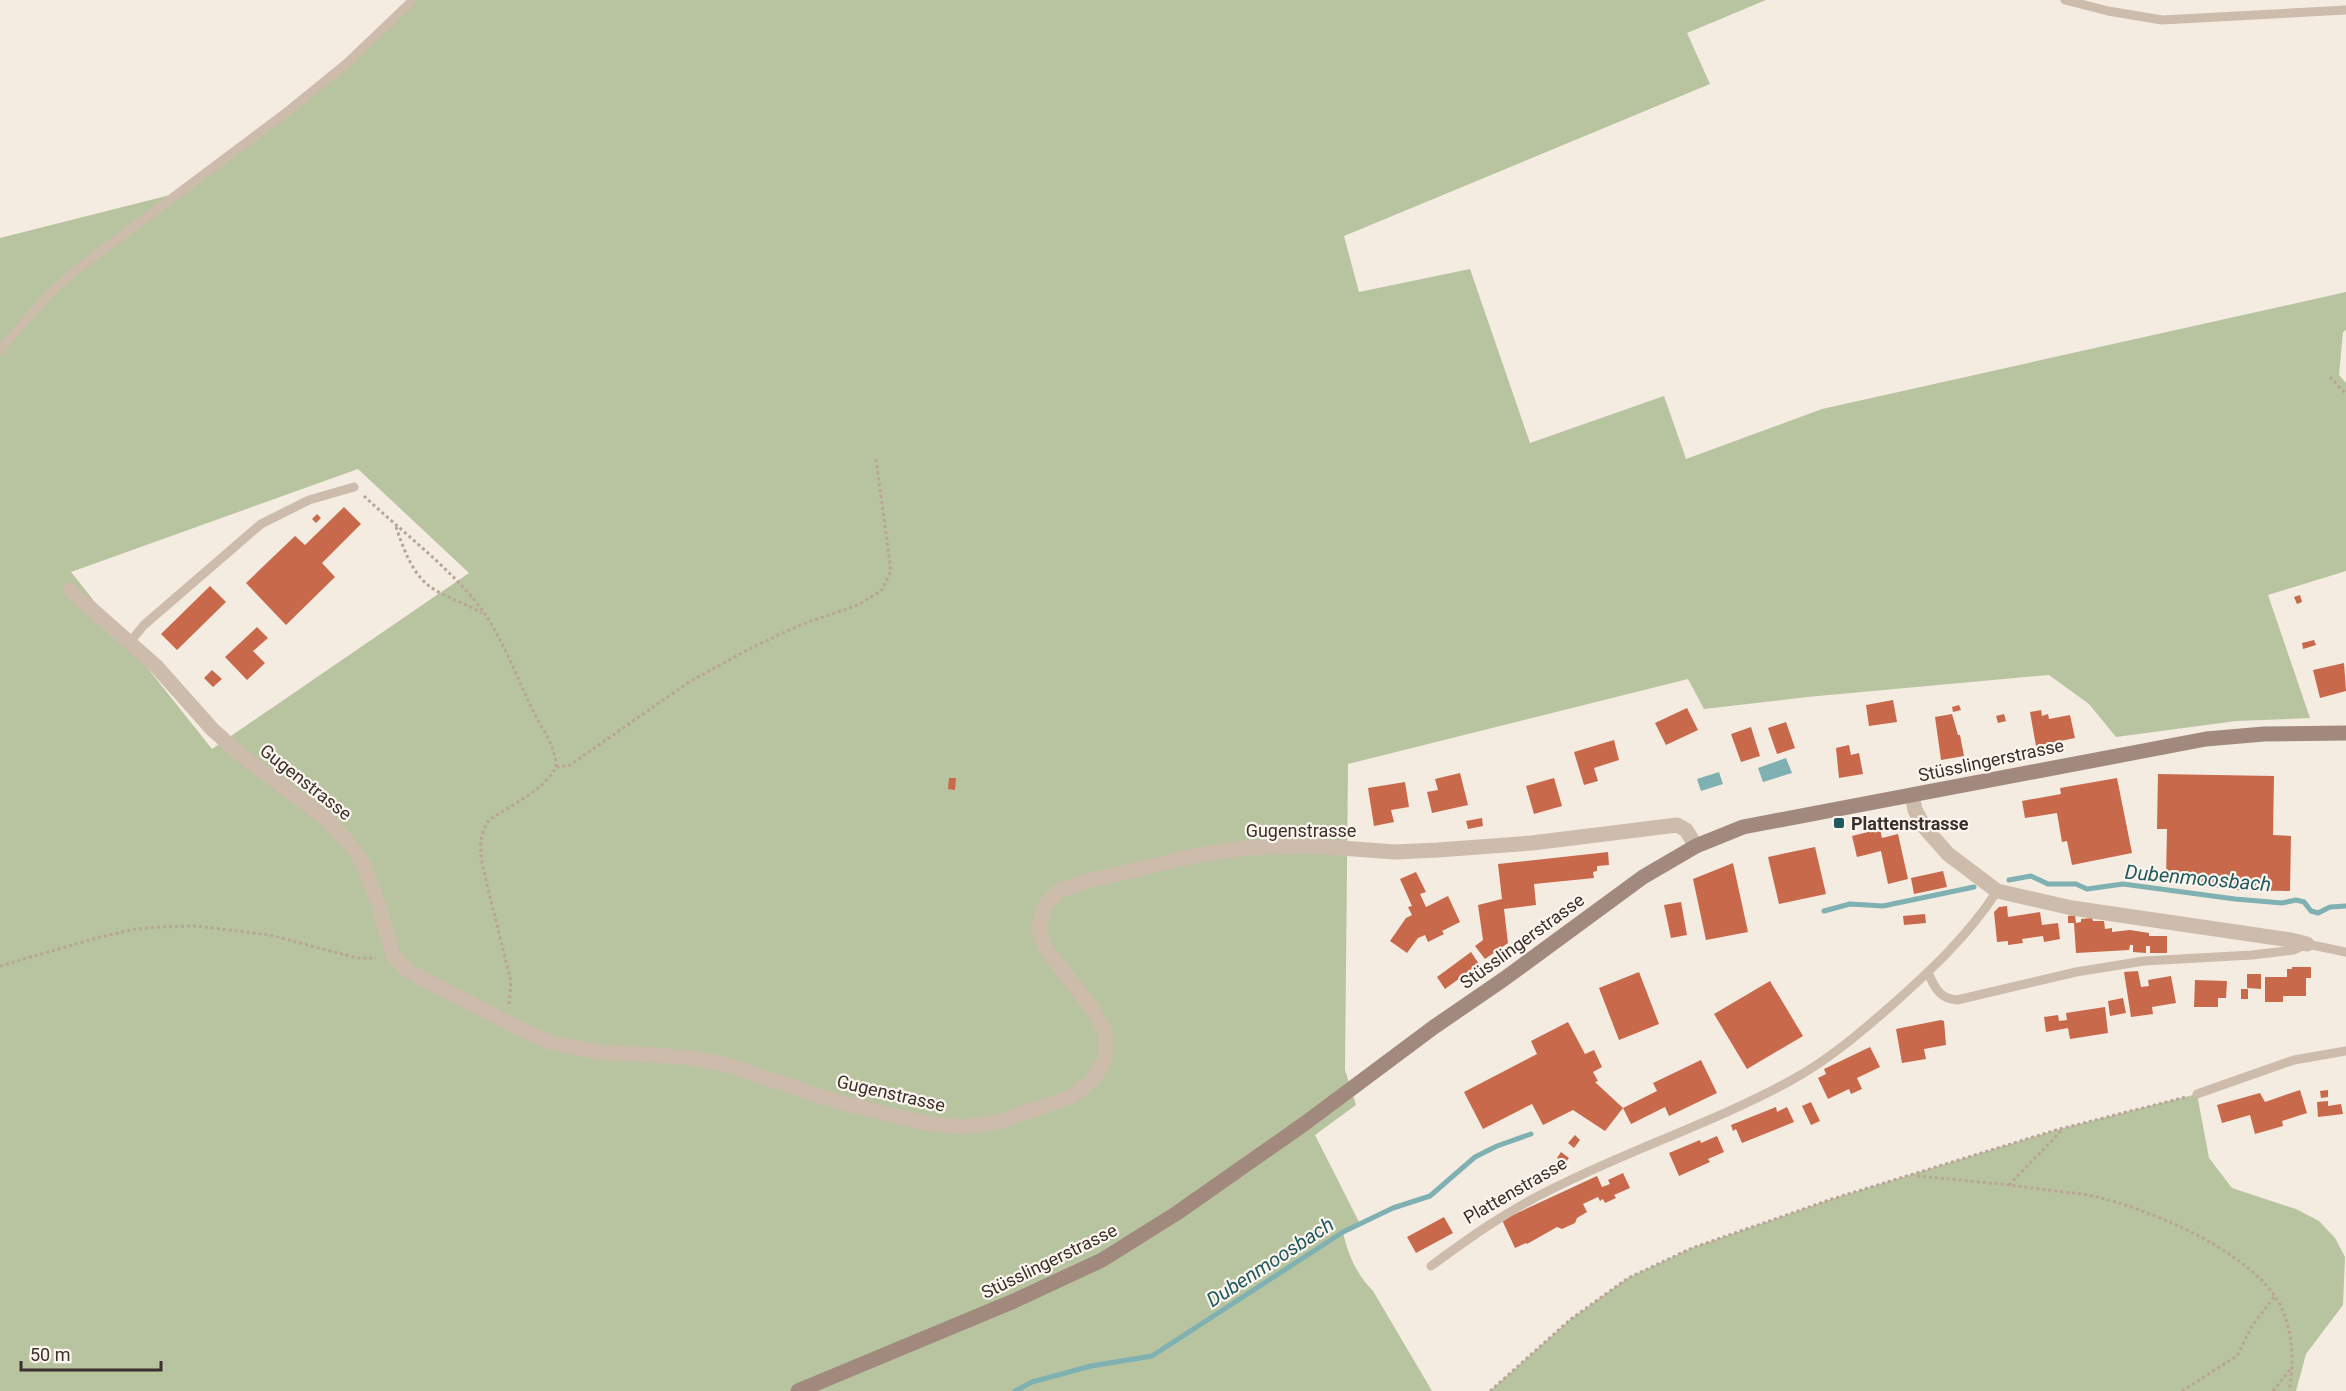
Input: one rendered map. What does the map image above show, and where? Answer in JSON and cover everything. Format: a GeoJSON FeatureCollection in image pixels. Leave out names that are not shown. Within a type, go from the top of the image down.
{"type":"FeatureCollection","features":[{"type":"Feature","properties":{"kind":"street","name":"Gugenstrasse"},"geometry":{"type":"LineString","coordinates":[[70,590],[156,666],[212,729],[241,755],[330,822],[342,834],[354,849],[371,881],[393,956],[418,976],[554,1043],[598,1052],[683,1057],[721,1063],[838,1102],[925,1124],[962,1127],[994,1123],[1070,1097],[1094,1079],[1105,1058],[1104,1032],[1093,1010],[1045,947],[1039,928],[1045,905],[1060,890],[1088,881],[1198,855],[1244,848],[1314,846],[1395,852],[1417,851],[1532,843],[1677,825],[1686,830],[1696,846]]}},
{"type":"Feature","properties":{"kind":"street","name":"Stüsslingerstrasse"},"geometry":{"type":"LineString","coordinates":[[798,1391],[1014,1301],[1102,1260],[1177,1213],[1304,1124],[1434,1027],[1643,878],[1696,846],[1743,827],[2206,739],[2264,734],[2346,733]]}},
{"type":"Feature","properties":{"kind":"street"},"geometry":{"type":"LineString","coordinates":[[1912,796],[1915,810],[1925,828],[1948,854],[1996,891],[2072,908],[2307,944]]}},
{"type":"Feature","properties":{"kind":"lane"},"geometry":{"type":"LineString","coordinates":[[0,350],[49,294],[75,270],[288,111],[347,63],[413,0]]}},
{"type":"Feature","properties":{"kind":"lane"},"geometry":{"type":"LineString","coordinates":[[2065,0],[2162,20],[2346,10]]}},
{"type":"Feature","properties":{"kind":"lane"},"geometry":{"type":"LineString","coordinates":[[130,642],[144,625],[261,524],[309,500],[354,487]]}},
{"type":"Feature","properties":{"kind":"lane","name":"Plattenstrasse"},"geometry":{"type":"LineString","coordinates":[[1431,1266],[1499,1218],[1549,1190],[1719,1115],[1790,1081],[1817,1065],[1861,1032],[1928,973],[1987,907],[1996,891]]}},
{"type":"Feature","properties":{"kind":"lane"},"geometry":{"type":"LineString","coordinates":[[1928,973],[1939,993],[1947,1000],[1957,1000],[2076,972],[2144,961],[2252,955],[2294,950],[2307,944],[2346,952]]}},
{"type":"Feature","properties":{"kind":"lane"},"geometry":{"type":"LineString","coordinates":[[2196,1094],[2294,1060],[2346,1051]]}},
{"type":"Feature","properties":{"kind":"path"},"geometry":{"type":"LineString","coordinates":[[2330,377],[2346,393]]}},
{"type":"Feature","properties":{"kind":"path"},"geometry":{"type":"LineString","coordinates":[[556,767],[570,765],[689,682],[753,647],[800,625],[858,605],[882,590],[891,571],[876,459]]}},
{"type":"Feature","properties":{"kind":"path"},"geometry":{"type":"LineString","coordinates":[[354,487],[449,574],[484,614],[496,632],[535,715],[552,745],[556,758],[553,773],[535,790],[489,820],[481,837],[482,864],[511,982],[511,996],[504,1020]]}},
{"type":"Feature","properties":{"kind":"path"},"geometry":{"type":"LineString","coordinates":[[395,525],[406,556],[434,590],[484,614]]}},
{"type":"Feature","properties":{"kind":"path"},"geometry":{"type":"LineString","coordinates":[[0,966],[136,928],[197,926],[270,935],[357,958],[393,956]]}},
{"type":"Feature","properties":{"kind":"path"},"geometry":{"type":"LineString","coordinates":[[1490,1391],[1571,1319],[1628,1278],[1692,1248],[1832,1199],[2063,1128],[2196,1094]]}},
{"type":"Feature","properties":{"kind":"path"},"geometry":{"type":"LineString","coordinates":[[2009,1185],[2063,1128]]}},
{"type":"Feature","properties":{"kind":"path"},"geometry":{"type":"LineString","coordinates":[[1913,1175],[2092,1196],[2140,1210],[2210,1241],[2253,1272],[2275,1296],[2289,1330],[2293,1366],[2289,1391]]}},
{"type":"Feature","properties":{"kind":"path"},"geometry":{"type":"LineString","coordinates":[[2182,1391],[2237,1356],[2252,1326],[2275,1296]]}},
{"type":"Feature","properties":{"kind":"path"},"geometry":{"type":"LineString","coordinates":[[2273,1391],[2293,1366]]}},
{"type":"Feature","properties":{"kind":"green space"},"geometry":{"type":"Polygon","coordinates":[[[413,0],[1766,0],[1687,33],[1710,84],[1344,236],[1359,292],[1470,269],[1530,443],[1664,396],[1686,459],[1822,409],[2346,292],[2346,330],[2343,332],[2339,375],[2346,383],[2346,571],[2268,595],[2310,718],[2236,721],[2116,737],[2089,704],[2049,675],[1807,697],[1704,709],[1688,679],[1348,764],[1345,1070],[1356,1105],[1315,1135],[1360,1224],[1343,1232],[1354,1264],[1373,1291],[1432,1391],[0,1391],[0,238],[178,193],[288,111],[413,0]],[[358,469],[71,572],[212,749],[469,573],[358,469]]]}},
{"type":"Feature","properties":{"kind":"green space"},"geometry":{"type":"Polygon","coordinates":[[[2197,1094],[2209,1158],[2232,1188],[2296,1209],[2319,1221],[2335,1238],[2345,1257],[2343,1305],[2306,1354],[2296,1391],[1490,1391],[1571,1319],[1628,1278],[1692,1248],[1832,1199],[2056,1130],[2197,1094]]]}},
{"type":"Feature","properties":{"kind":"water"},"geometry":{"type":"Polygon","coordinates":[[[1786,758],[1792,773],[1763,782],[1758,768],[1786,758]]]}},
{"type":"Feature","properties":{"kind":"water"},"geometry":{"type":"Polygon","coordinates":[[[1719,772],[1723,784],[1701,791],[1697,779],[1719,772]]]}},
{"type":"Feature","properties":{"kind":"building"},"geometry":{"type":"Polygon","coordinates":[[[344,507],[361,524],[322,563],[335,577],[286,625],[246,583],[295,536],[305,545],[344,507]]]}},
{"type":"Feature","properties":{"kind":"building"},"geometry":{"type":"Polygon","coordinates":[[[317,514],[321,518],[316,523],[312,519],[317,514]]]}},
{"type":"Feature","properties":{"kind":"building"},"geometry":{"type":"Polygon","coordinates":[[[210,586],[226,602],[177,650],[161,634],[210,586]]]}},
{"type":"Feature","properties":{"kind":"building"},"geometry":{"type":"Polygon","coordinates":[[[2300,595],[2302,602],[2297,604],[2294,597],[2300,595]]]}},
{"type":"Feature","properties":{"kind":"building"},"geometry":{"type":"Polygon","coordinates":[[[257,627],[268,638],[253,651],[265,663],[247,680],[225,657],[257,627]]]}},
{"type":"Feature","properties":{"kind":"building"},"geometry":{"type":"Polygon","coordinates":[[[2314,640],[2316,645],[2303,649],[2302,643],[2314,640]]]}},
{"type":"Feature","properties":{"kind":"building"},"geometry":{"type":"Polygon","coordinates":[[[2344,663],[2346,691],[2320,698],[2313,670],[2344,663]]]}},
{"type":"Feature","properties":{"kind":"building"},"geometry":{"type":"Polygon","coordinates":[[[212,670],[222,679],[213,687],[204,678],[212,670]]]}},
{"type":"Feature","properties":{"kind":"building"},"geometry":{"type":"Polygon","coordinates":[[[1893,700],[1897,722],[1869,726],[1866,705],[1893,700]]]}},
{"type":"Feature","properties":{"kind":"building"},"geometry":{"type":"Polygon","coordinates":[[[1959,705],[1961,710],[1953,712],[1952,707],[1959,705]]]}},
{"type":"Feature","properties":{"kind":"building"},"geometry":{"type":"Polygon","coordinates":[[[1687,708],[1698,730],[1666,745],[1655,723],[1687,708]]]}},
{"type":"Feature","properties":{"kind":"building"},"geometry":{"type":"Polygon","coordinates":[[[2041,710],[2042,716],[2048,714],[2049,719],[2070,715],[2075,738],[2036,746],[2030,712],[2041,710]]]}},
{"type":"Feature","properties":{"kind":"building"},"geometry":{"type":"Polygon","coordinates":[[[1952,714],[1958,735],[1960,735],[1964,756],[1941,760],[1935,717],[1952,714]]]}},
{"type":"Feature","properties":{"kind":"building"},"geometry":{"type":"Polygon","coordinates":[[[2004,714],[2006,721],[1998,723],[1996,716],[2004,714]]]}},
{"type":"Feature","properties":{"kind":"building"},"geometry":{"type":"Polygon","coordinates":[[[1786,722],[1795,748],[1777,754],[1768,728],[1786,722]]]}},
{"type":"Feature","properties":{"kind":"building"},"geometry":{"type":"Polygon","coordinates":[[[1751,727],[1760,756],[1741,762],[1731,734],[1751,727]]]}},
{"type":"Feature","properties":{"kind":"building"},"geometry":{"type":"Polygon","coordinates":[[[1614,740],[1619,760],[1594,768],[1598,781],[1584,785],[1574,752],[1614,740]]]}},
{"type":"Feature","properties":{"kind":"building"},"geometry":{"type":"Polygon","coordinates":[[[1849,745],[1851,755],[1859,753],[1863,774],[1839,778],[1836,748],[1849,745]]]}},
{"type":"Feature","properties":{"kind":"building"},"geometry":{"type":"Polygon","coordinates":[[[1460,773],[1468,805],[1432,813],[1427,792],[1438,790],[1435,779],[1460,773]]]}},
{"type":"Feature","properties":{"kind":"building"},"geometry":{"type":"Polygon","coordinates":[[[2158,774],[2274,776],[2273,835],[2291,836],[2290,891],[2234,890],[2166,879],[2167,829],[2157,829],[2158,774]]]}},
{"type":"Feature","properties":{"kind":"building"},"geometry":{"type":"Polygon","coordinates":[[[949,778],[956,778],[955,790],[948,789],[949,778]]]}},
{"type":"Feature","properties":{"kind":"building"},"geometry":{"type":"Polygon","coordinates":[[[1554,778],[1562,806],[1534,814],[1526,786],[1554,778]]]}},
{"type":"Feature","properties":{"kind":"building"},"geometry":{"type":"Polygon","coordinates":[[[2117,778],[2132,853],[2072,865],[2067,841],[2062,842],[2057,813],[2025,818],[2022,801],[2061,794],[2060,788],[2117,778]]]}},
{"type":"Feature","properties":{"kind":"building"},"geometry":{"type":"Polygon","coordinates":[[[1405,782],[1409,807],[1391,810],[1394,822],[1374,826],[1368,788],[1405,782]]]}},
{"type":"Feature","properties":{"kind":"building"},"geometry":{"type":"Polygon","coordinates":[[[1482,818],[1483,826],[1468,829],[1466,821],[1482,818]]]}},
{"type":"Feature","properties":{"kind":"building"},"geometry":{"type":"Polygon","coordinates":[[[1880,829],[1882,838],[1898,834],[1908,879],[1888,884],[1881,851],[1857,857],[1852,836],[1880,829]]]}},
{"type":"Feature","properties":{"kind":"building"},"geometry":{"type":"Polygon","coordinates":[[[1815,847],[1826,894],[1779,904],[1768,857],[1815,847]]]}},
{"type":"Feature","properties":{"kind":"building"},"geometry":{"type":"Polygon","coordinates":[[[1608,852],[1609,865],[1597,866],[1597,871],[1593,872],[1594,878],[1534,884],[1536,905],[1504,909],[1508,943],[1485,959],[1475,946],[1483,940],[1478,905],[1502,899],[1498,864],[1608,852]]]}},
{"type":"Feature","properties":{"kind":"building"},"geometry":{"type":"Polygon","coordinates":[[[1733,863],[1748,932],[1706,940],[1693,879],[1733,863]]]}},
{"type":"Feature","properties":{"kind":"building"},"geometry":{"type":"Polygon","coordinates":[[[1943,871],[1947,887],[1914,894],[1911,878],[1943,871]]]}},
{"type":"Feature","properties":{"kind":"building"},"geometry":{"type":"Polygon","coordinates":[[[1416,872],[1426,892],[1420,894],[1426,907],[1448,896],[1460,922],[1442,931],[1444,934],[1428,942],[1425,935],[1418,938],[1407,953],[1390,941],[1406,918],[1412,915],[1408,907],[1412,906],[1400,879],[1416,872]]]}},
{"type":"Feature","properties":{"kind":"building"},"geometry":{"type":"Polygon","coordinates":[[[1681,902],[1687,935],[1671,938],[1664,905],[1681,902]]]}},
{"type":"Feature","properties":{"kind":"building"},"geometry":{"type":"Polygon","coordinates":[[[2007,906],[2008,917],[2040,912],[2042,925],[2058,923],[2060,939],[2044,942],[2043,936],[2022,939],[2023,943],[2008,945],[2008,941],[1997,942],[1994,912],[1999,907],[2007,906]]]}},
{"type":"Feature","properties":{"kind":"building"},"geometry":{"type":"Polygon","coordinates":[[[1925,914],[1926,923],[1904,925],[1903,916],[1925,914]]]}},
{"type":"Feature","properties":{"kind":"building"},"geometry":{"type":"Polygon","coordinates":[[[2075,915],[2076,923],[2081,922],[2081,919],[2092,918],[2093,921],[2104,921],[2105,929],[2112,928],[2112,932],[2130,930],[2149,933],[2149,936],[2167,936],[2167,953],[2150,953],[2150,946],[2146,946],[2146,953],[2133,952],[2133,945],[2130,945],[2129,950],[2076,953],[2074,923],[2068,923],[2068,916],[2075,915]]]}},
{"type":"Feature","properties":{"kind":"building"},"geometry":{"type":"Polygon","coordinates":[[[1471,952],[1479,964],[1445,989],[1437,977],[1471,952]]]}},
{"type":"Feature","properties":{"kind":"building"},"geometry":{"type":"Polygon","coordinates":[[[2292,967],[2311,967],[2311,978],[2306,978],[2306,996],[2283,996],[2283,1002],[2265,1002],[2265,977],[2287,977],[2287,969],[2292,969],[2292,967]]]}},
{"type":"Feature","properties":{"kind":"building"},"geometry":{"type":"Polygon","coordinates":[[[2138,971],[2141,987],[2149,986],[2148,980],[2171,976],[2176,1003],[2152,1007],[2153,1014],[2131,1017],[2124,972],[2138,971]]]}},
{"type":"Feature","properties":{"kind":"building"},"geometry":{"type":"Polygon","coordinates":[[[1639,972],[1659,1024],[1619,1040],[1599,988],[1639,972]]]}},
{"type":"Feature","properties":{"kind":"building"},"geometry":{"type":"Polygon","coordinates":[[[2247,974],[2261,974],[2261,989],[2247,988],[2247,974]]]}},
{"type":"Feature","properties":{"kind":"building"},"geometry":{"type":"Polygon","coordinates":[[[2195,980],[2227,981],[2226,998],[2218,998],[2218,1007],[2194,1007],[2195,980]]]}},
{"type":"Feature","properties":{"kind":"building"},"geometry":{"type":"Polygon","coordinates":[[[1770,981],[1803,1036],[1747,1069],[1714,1014],[1770,981]]]}},
{"type":"Feature","properties":{"kind":"building"},"geometry":{"type":"Polygon","coordinates":[[[2241,989],[2248,989],[2248,999],[2241,999],[2241,989]]]}},
{"type":"Feature","properties":{"kind":"building"},"geometry":{"type":"Polygon","coordinates":[[[2123,998],[2126,1013],[2110,1016],[2108,1001],[2123,998]]]}},
{"type":"Feature","properties":{"kind":"building"},"geometry":{"type":"Polygon","coordinates":[[[2105,1007],[2108,1033],[2070,1039],[2068,1028],[2046,1032],[2044,1017],[2058,1015],[2059,1021],[2067,1020],[2066,1013],[2105,1007]]]}},
{"type":"Feature","properties":{"kind":"building"},"geometry":{"type":"Polygon","coordinates":[[[1944,1021],[1946,1045],[1924,1049],[1926,1059],[1902,1063],[1896,1029],[1944,1021]]]}},
{"type":"Feature","properties":{"kind":"building"},"geometry":{"type":"Polygon","coordinates":[[[1568,1022],[1585,1054],[1594,1050],[1602,1067],[1593,1072],[1598,1081],[1595,1082],[1623,1108],[1605,1131],[1573,1110],[1543,1125],[1532,1104],[1483,1129],[1464,1092],[1537,1054],[1531,1041],[1568,1022]]]}},
{"type":"Feature","properties":{"kind":"building"},"geometry":{"type":"Polygon","coordinates":[[[1870,1047],[1880,1067],[1857,1078],[1862,1089],[1851,1094],[1849,1089],[1828,1099],[1818,1078],[1826,1074],[1824,1069],[1870,1047]]]}},
{"type":"Feature","properties":{"kind":"building"},"geometry":{"type":"Polygon","coordinates":[[[1701,1060],[1717,1093],[1669,1116],[1665,1107],[1631,1124],[1623,1108],[1657,1091],[1653,1083],[1701,1060]]]}},
{"type":"Feature","properties":{"kind":"building"},"geometry":{"type":"Polygon","coordinates":[[[2300,1090],[2307,1113],[2282,1121],[2283,1126],[2255,1134],[2250,1115],[2222,1123],[2217,1105],[2260,1093],[2265,1102],[2300,1090]]]}},
{"type":"Feature","properties":{"kind":"building"},"geometry":{"type":"Polygon","coordinates":[[[2328,1090],[2328,1097],[2321,1098],[2320,1091],[2328,1090]]]}},
{"type":"Feature","properties":{"kind":"building"},"geometry":{"type":"Polygon","coordinates":[[[2328,1101],[2328,1106],[2341,1104],[2343,1114],[2318,1117],[2317,1102],[2328,1101]]]}},
{"type":"Feature","properties":{"kind":"building"},"geometry":{"type":"Polygon","coordinates":[[[1811,1102],[1820,1121],[1811,1125],[1802,1106],[1811,1102]]]}},
{"type":"Feature","properties":{"kind":"building"},"geometry":{"type":"Polygon","coordinates":[[[1776,1107],[1777,1112],[1787,1107],[1794,1122],[1742,1143],[1736,1129],[1733,1131],[1731,1125],[1776,1107]]]}},
{"type":"Feature","properties":{"kind":"building"},"geometry":{"type":"Polygon","coordinates":[[[1575,1135],[1580,1140],[1574,1148],[1568,1143],[1575,1135]]]}},
{"type":"Feature","properties":{"kind":"building"},"geometry":{"type":"Polygon","coordinates":[[[1717,1136],[1724,1152],[1708,1159],[1710,1162],[1679,1176],[1669,1153],[1700,1140],[1701,1143],[1717,1136]]]}},
{"type":"Feature","properties":{"kind":"building"},"geometry":{"type":"Polygon","coordinates":[[[1561,1152],[1569,1158],[1565,1163],[1557,1158],[1561,1152]]]}},
{"type":"Feature","properties":{"kind":"building"},"geometry":{"type":"Polygon","coordinates":[[[1538,1172],[1541,1178],[1529,1184],[1526,1179],[1538,1172]]]}},
{"type":"Feature","properties":{"kind":"building"},"geometry":{"type":"Polygon","coordinates":[[[1623,1173],[1630,1188],[1614,1195],[1616,1198],[1605,1203],[1598,1197],[1583,1204],[1587,1212],[1577,1218],[1575,1223],[1562,1229],[1557,1227],[1515,1248],[1502,1220],[1597,1176],[1602,1187],[1610,1184],[1608,1180],[1623,1173]]]}},
{"type":"Feature","properties":{"kind":"building"},"geometry":{"type":"Polygon","coordinates":[[[1444,1217],[1453,1233],[1416,1253],[1407,1237],[1444,1217]]]}},
{"type":"Feature","properties":{"kind":"waterway","name":"Dubenmoosbach"},"geometry":{"type":"LineString","coordinates":[[2009,880],[2031,876],[2048,884],[2076,884],[2087,889],[2123,884],[2235,899],[2282,903],[2296,900],[2304,902],[2311,911],[2318,913],[2330,907],[2346,906]]}},
{"type":"Feature","properties":{"kind":"waterway","name":"Dubenmoosbach"},"geometry":{"type":"LineString","coordinates":[[1824,911],[1850,904],[1883,906],[1974,887]]}},
{"type":"Feature","properties":{"kind":"waterway","name":"Dubenmoosbach"},"geometry":{"type":"LineString","coordinates":[[1015,1391],[1032,1382],[1091,1366],[1152,1356],[1343,1232],[1393,1208],[1430,1196],[1475,1157],[1497,1146],[1531,1134]]}},
{"type":"Feature","properties":{"kind":"place","name":"Plattenstrasse"},"geometry":{"type":"Point","coordinates":[1839,823]}}]}
